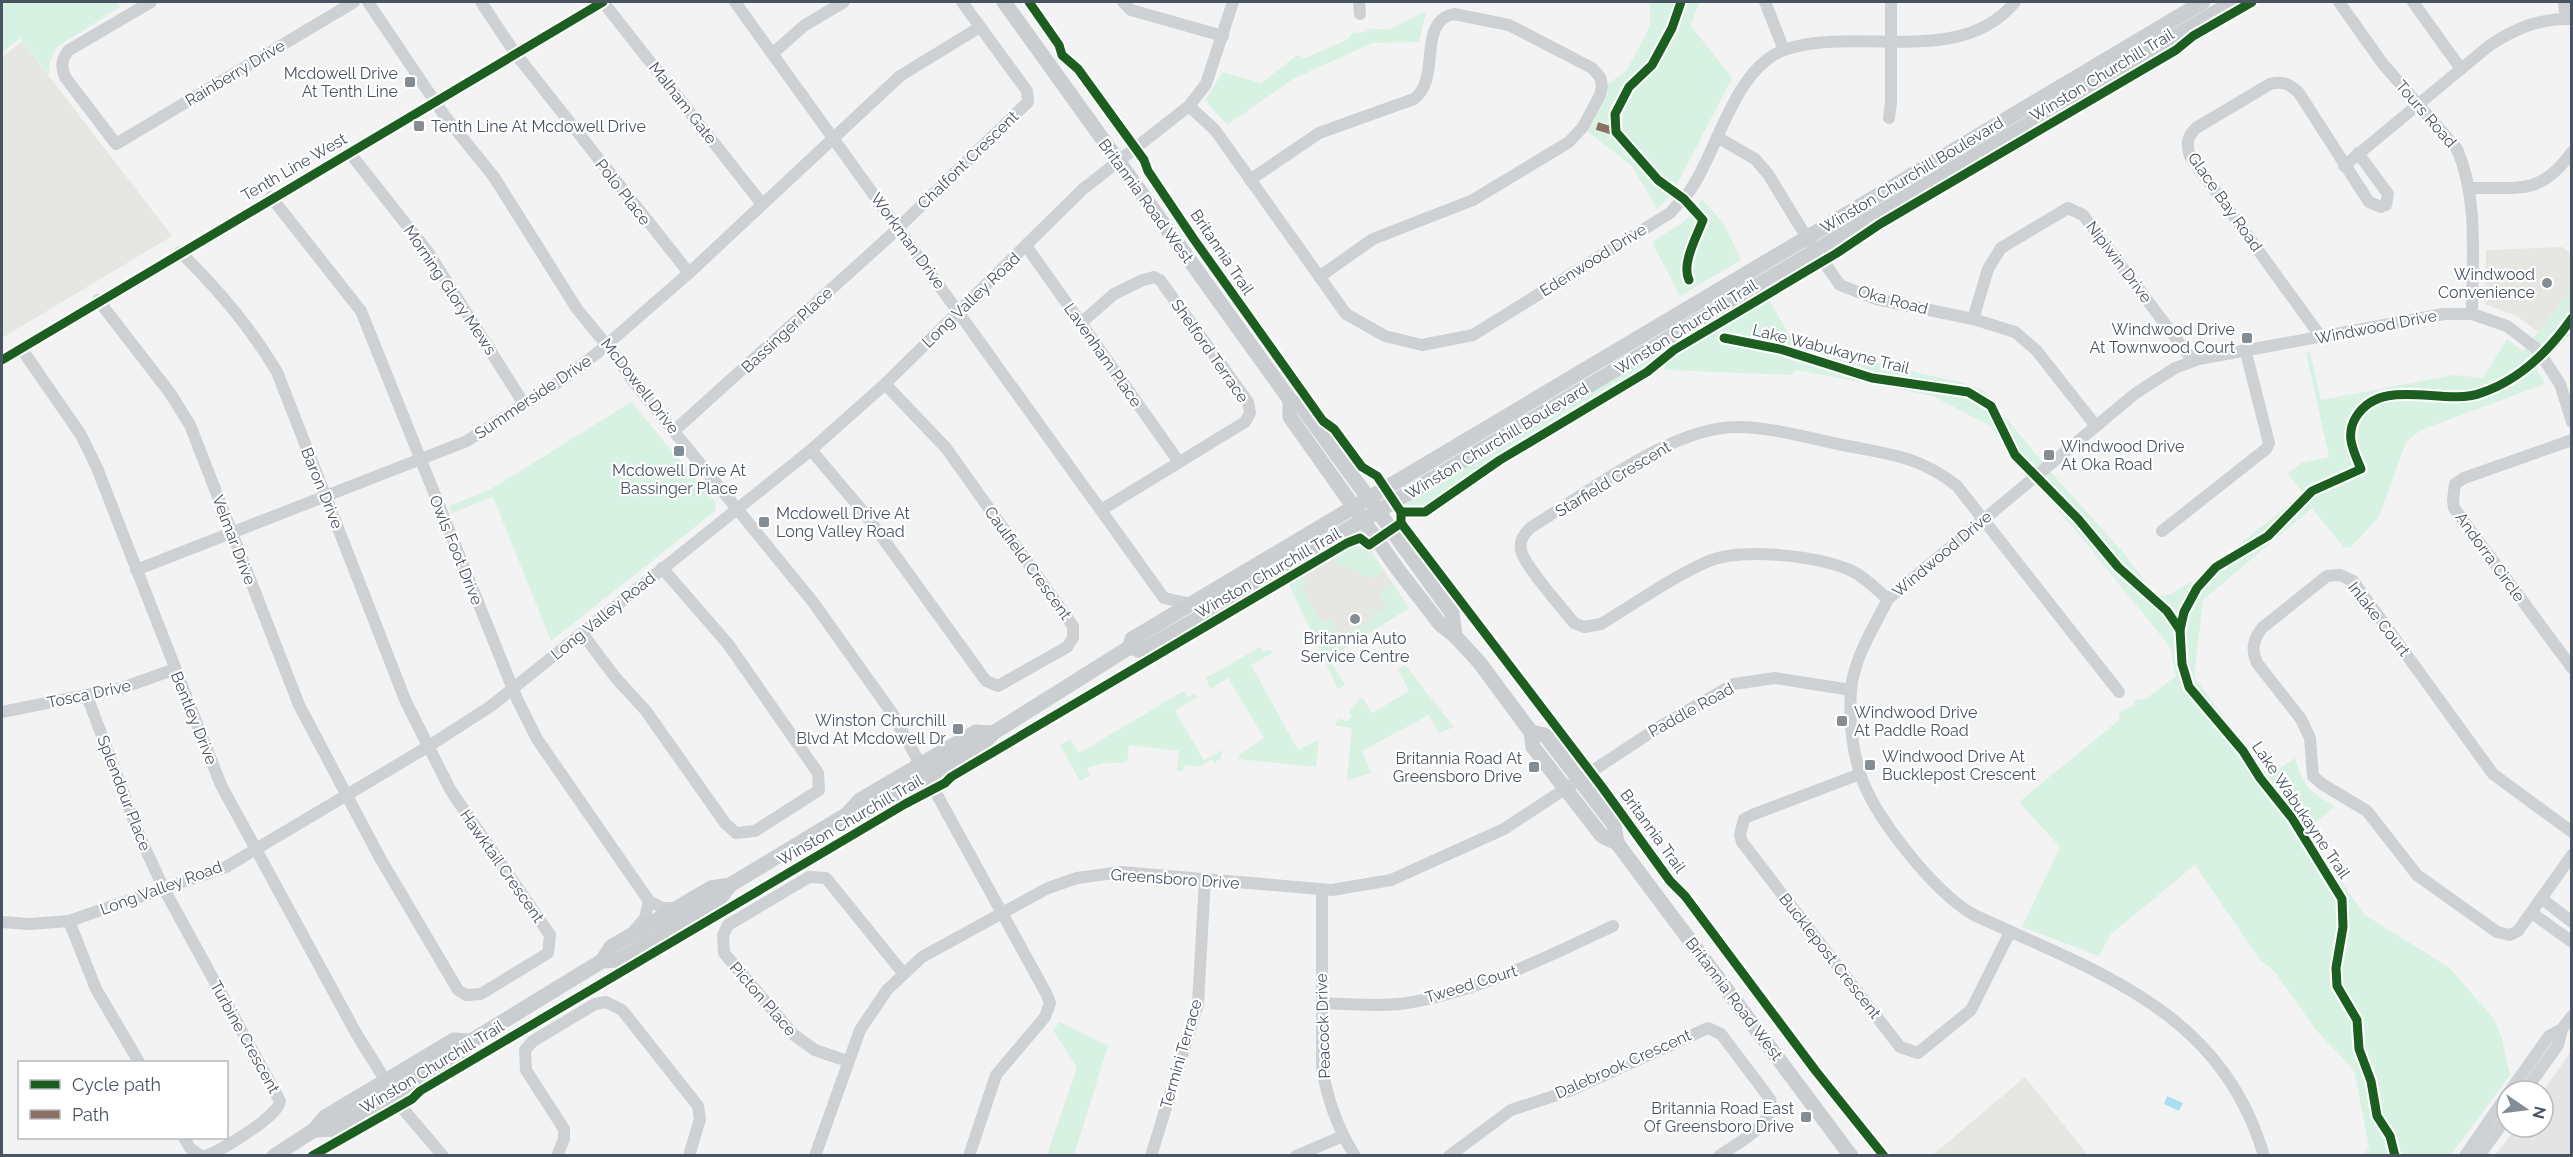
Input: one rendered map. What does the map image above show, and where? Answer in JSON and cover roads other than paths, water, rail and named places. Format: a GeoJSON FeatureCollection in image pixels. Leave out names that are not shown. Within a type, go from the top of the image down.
{"type":"FeatureCollection","features":[{"type":"Feature","properties":{"kind":"main road","name":"Britannia Road West"},"geometry":{"type":"LineString","coordinates":[[1004,2],[1290,400],[1302,407],[1452,613],[1455,636]]}},
{"type":"Feature","properties":{"kind":"main road","name":"Winston Churchill Boulevard"},"geometry":{"type":"LineString","coordinates":[[1130,647],[1141,651],[1358,515],[1811,244],[2203,2]]}},
{"type":"Feature","properties":{"kind":"main road","name":"Winston Churchill Boulevard"},"geometry":{"type":"LineString","coordinates":[[1811,244],[2233,2]]}},
{"type":"Feature","properties":{"kind":"main road","name":"Britannia Road West"},"geometry":{"type":"LineString","coordinates":[[1290,400],[1290,417],[1358,515],[1440,624],[1455,636],[1531,732],[1533,747],[1602,836],[1617,843]]}},
{"type":"Feature","properties":{"kind":"main road","name":"Winston Churchill Boulevard"},"geometry":{"type":"LineString","coordinates":[[274,1155],[314,1130],[325,1117],[389,1088],[454,1040],[471,1041],[603,961],[619,960],[718,901],[730,885],[846,815],[869,812],[924,771],[983,744],[993,733],[1130,647],[1132,639],[1157,624],[1358,515]]}},
{"type":"Feature","properties":{"kind":"main road","name":"Britannia Road West"},"geometry":{"type":"LineString","coordinates":[[1531,732],[1545,735],[1614,825],[1617,843],[1851,1155]]}},
{"type":"Feature","properties":{"kind":"main road","name":"Winston Churchill Boulevard"},"geometry":{"type":"LineString","coordinates":[[603,961],[611,947],[711,888],[730,885]]}},
{"type":"Feature","properties":{"kind":"street","name":"Rainberry Drive"},"geometry":{"type":"LineString","coordinates":[[151,2],[69,50],[63,57],[62,67],[65,77],[116,144],[354,2]]}},
{"type":"Feature","properties":{"kind":"street","name":"McDowell Drive"},"geometry":{"type":"LineString","coordinates":[[368,2],[435,101],[494,177],[568,294],[632,380],[739,508],[813,602],[896,719],[1050,1003],[1044,1017],[996,1075],[969,1155]]}},
{"type":"Feature","properties":{"kind":"street","name":"Polo Place"},"geometry":{"type":"LineString","coordinates":[[480,2],[515,53],[689,273]]}},
{"type":"Feature","properties":{"kind":"street","name":"Tenth Line West"},"geometry":{"type":"LineString","coordinates":[[2,360],[98,300],[603,2]]}},
{"type":"Feature","properties":{"kind":"street","name":"Malham Gate"},"geometry":{"type":"LineString","coordinates":[[603,2],[762,204]]}},
{"type":"Feature","properties":{"kind":"street","name":"Workman Drive"},"geometry":{"type":"LineString","coordinates":[[735,2],[1164,598]]}},
{"type":"Feature","properties":{"kind":"street"},"geometry":{"type":"LineString","coordinates":[[773,53],[804,25],[844,2]]}},
{"type":"Feature","properties":{"kind":"street","name":"Chalfont Crescent"},"geometry":{"type":"LineString","coordinates":[[898,227],[1028,102],[1027,91],[962,2]]}},
{"type":"Feature","properties":{"kind":"street"},"geometry":{"type":"LineString","coordinates":[[1123,2],[1131,10],[1222,36]]}},
{"type":"Feature","properties":{"kind":"street","name":"Long Valley Road"},"geometry":{"type":"LineString","coordinates":[[2,922],[30,924],[69,921],[226,867],[482,712],[811,450],[885,384],[958,310],[1027,247],[1083,189],[1189,106],[1206,84],[1233,2]]}},
{"type":"Feature","properties":{"kind":"street"},"geometry":{"type":"LineString","coordinates":[[1765,2],[1784,50]]}},
{"type":"Feature","properties":{"kind":"street"},"geometry":{"type":"LineString","coordinates":[[1889,118],[1891,2]]}},
{"type":"Feature","properties":{"kind":"street","name":"Edenwood Drive"},"geometry":{"type":"LineString","coordinates":[[1189,106],[1215,130],[1346,314],[1385,336],[1422,345],[1473,335],[1670,213],[1693,188],[1746,82],[1784,50],[1827,41],[1952,38],[1974,34],[1992,25],[2015,2]]}},
{"type":"Feature","properties":{"kind":"street","name":"Tours Road"},"geometry":{"type":"LineString","coordinates":[[2339,2],[2383,64],[2457,149],[2470,188],[2472,314]]}},
{"type":"Feature","properties":{"kind":"street"},"geometry":{"type":"LineString","coordinates":[[2413,2],[2461,69]]}},
{"type":"Feature","properties":{"kind":"street"},"geometry":{"type":"LineString","coordinates":[[2344,165],[2507,33],[2540,21],[2568,19],[2565,2]]}},
{"type":"Feature","properties":{"kind":"street"},"geometry":{"type":"LineString","coordinates":[[1250,180],[1319,133],[1414,99],[1422,93],[1427,80],[1434,30],[1437,21],[1445,15],[1454,14],[1509,25],[1593,68],[1600,77],[1602,86],[1600,95],[1583,127],[1569,142],[1473,200],[1373,239],[1319,277]]}},
{"type":"Feature","properties":{"kind":"street","name":"Summerside Drive"},"geometry":{"type":"LineString","coordinates":[[136,570],[419,457],[467,441],[525,404],[559,382],[607,345],[689,273],[900,76],[980,27]]}},
{"type":"Feature","properties":{"kind":"street","name":"Glace Bay Road"},"geometry":{"type":"LineString","coordinates":[[2321,337],[2190,156],[2187,147],[2188,135],[2270,84],[2281,82],[2292,85],[2299,93],[2369,202],[2375,206],[2386,204],[2388,194],[2386,189],[2358,153]]}},
{"type":"Feature","properties":{"kind":"street","name":"Oka Road"},"geometry":{"type":"LineString","coordinates":[[1717,137],[1755,159],[1768,174],[1811,244],[1840,285],[1859,293],[1973,319],[2015,332],[2036,350],[2096,426]]}},
{"type":"Feature","properties":{"kind":"street","name":"Morning Glory Mews"},"geometry":{"type":"LineString","coordinates":[[349,152],[428,252],[525,404]]}},
{"type":"Feature","properties":{"kind":"street"},"geometry":{"type":"LineString","coordinates":[[2470,188],[2530,187],[2540,184],[2557,172],[2571,152]]}},
{"type":"Feature","properties":{"kind":"street","name":"Owls Foot Drive"},"geometry":{"type":"LineString","coordinates":[[271,197],[361,311],[513,688],[537,739],[649,901]]}},
{"type":"Feature","properties":{"kind":"street","name":"Nipiwin Drive"},"geometry":{"type":"LineString","coordinates":[[1973,319],[1988,269],[2001,248],[2068,208],[2083,215],[2193,361]]}},
{"type":"Feature","properties":{"kind":"street","name":"Bassinger Place"},"geometry":{"type":"LineString","coordinates":[[674,431],[735,379],[898,227]]}},
{"type":"Feature","properties":{"kind":"street","name":"Lavenham Place"},"geometry":{"type":"LineString","coordinates":[[1027,247],[1179,462]]}},
{"type":"Feature","properties":{"kind":"street","name":"Baron Drive"},"geometry":{"type":"LineString","coordinates":[[180,252],[209,280],[278,372],[406,702],[429,746]]}},
{"type":"Feature","properties":{"kind":"street","name":"Shelford Terrace"},"geometry":{"type":"LineString","coordinates":[[1081,323],[1114,294],[1143,280],[1154,278],[1160,280],[1248,402],[1250,413],[1245,422],[1101,510]]}},
{"type":"Feature","properties":{"kind":"street","name":"Velmar Drive"},"geometry":{"type":"LineString","coordinates":[[98,300],[186,417],[291,688],[346,796]]}},
{"type":"Feature","properties":{"kind":"street","name":"Windwood Drive"},"geometry":{"type":"LineString","coordinates":[[2264,1155],[2254,1126],[2235,1090],[2206,1050],[2188,1031],[2161,1008],[2126,986],[1972,914],[1941,890],[1882,817],[1860,774],[1852,732],[1851,690],[1866,643],[1888,599],[2155,379],[2193,361],[2245,349],[2444,314],[2472,314],[2507,326],[2538,350],[2560,384],[2571,423]]}},
{"type":"Feature","properties":{"kind":"street","name":"Bentley Drive"},"geometry":{"type":"LineString","coordinates":[[21,348],[81,435],[221,785],[356,1033],[389,1088],[442,1155]]}},
{"type":"Feature","properties":{"kind":"street"},"geometry":{"type":"LineString","coordinates":[[2162,531],[2266,449],[2269,442],[2245,349]]}},
{"type":"Feature","properties":{"kind":"street","name":"Caulfield Crescent"},"geometry":{"type":"LineString","coordinates":[[811,450],[873,524],[987,681],[998,686],[1067,647],[1073,638],[1072,626],[945,447],[885,384]]}},
{"type":"Feature","properties":{"kind":"street","name":"Starfield Crescent"},"geometry":{"type":"LineString","coordinates":[[1888,599],[1855,572],[1844,568],[1778,555],[1738,554],[1709,561],[1601,624],[1584,627],[1574,623],[1524,558],[1522,540],[1525,532],[1533,526],[1659,449],[1697,434],[1738,427],[1785,433],[1918,461],[1936,470],[1956,486],[2119,692]]}},
{"type":"Feature","properties":{"kind":"street","name":"Andorra Circle"},"geometry":{"type":"LineString","coordinates":[[2571,440],[2464,478],[2455,484],[2452,500],[2454,508],[2571,668]]}},
{"type":"Feature","properties":{"kind":"street"},"geometry":{"type":"LineString","coordinates":[[582,633],[615,677],[637,699],[725,823],[736,833],[754,831],[819,790],[818,773],[738,658],[662,568]]}},
{"type":"Feature","properties":{"kind":"street","name":"Inlake Court"},"geometry":{"type":"LineString","coordinates":[[2571,832],[2493,774],[2352,581],[2340,575],[2327,576],[2262,628],[2255,637],[2253,656],[2301,719],[2310,738],[2313,776],[2322,784],[2367,811],[2417,874],[2497,932],[2510,935],[2518,931],[2571,855]]}},
{"type":"Feature","properties":{"kind":"street"},"geometry":{"type":"LineString","coordinates":[[1157,624],[1164,598],[1178,604],[1191,604]]}},
{"type":"Feature","properties":{"kind":"street","name":"Tosca Drive"},"geometry":{"type":"LineString","coordinates":[[2,712],[136,684],[175,669]]}},
{"type":"Feature","properties":{"kind":"street","name":"Paddle Road"},"geometry":{"type":"LineString","coordinates":[[1579,780],[1659,727],[1734,684],[1775,678],[1851,690]]}},
{"type":"Feature","properties":{"kind":"street","name":"Splendour Place"},"geometry":{"type":"LineString","coordinates":[[87,696],[140,837],[164,889]]}},
{"type":"Feature","properties":{"kind":"street","name":"Hawktail Crescent"},"geometry":{"type":"LineString","coordinates":[[346,796],[458,990],[466,994],[481,994],[532,964],[548,953],[550,934],[451,791],[429,746]]}},
{"type":"Feature","properties":{"kind":"street","name":"Bucklepost Crescent"},"geometry":{"type":"LineString","coordinates":[[1860,774],[1744,819],[1740,835],[1742,842],[1900,1047],[1918,1053],[1971,1010],[2010,932]]}},
{"type":"Feature","properties":{"kind":"street","name":"Greensboro Drive"},"geometry":{"type":"LineString","coordinates":[[815,1155],[860,1030],[873,1008],[903,973],[922,957],[1002,911],[1048,888],[1098,874],[1150,874],[1322,890],[1361,887],[1416,870],[1504,829],[1579,780]]}},
{"type":"Feature","properties":{"kind":"street","name":"Picton Place"},"geometry":{"type":"LineString","coordinates":[[847,1061],[815,1050],[794,1035],[724,953],[723,934],[728,925],[809,877],[826,878],[903,973]]}},
{"type":"Feature","properties":{"kind":"street","name":"Termini Terrace"},"geometry":{"type":"LineString","coordinates":[[1151,1155],[1198,1004],[1205,879]]}},
{"type":"Feature","properties":{"kind":"street","name":"Turbine Crescent"},"geometry":{"type":"LineString","coordinates":[[164,889],[280,1101],[279,1107],[270,1118],[203,1155],[190,1148],[185,1139]]}},
{"type":"Feature","properties":{"kind":"street","name":"Peacock Drive"},"geometry":{"type":"LineString","coordinates":[[1322,890],[1322,1067],[1325,1086],[1343,1136],[1355,1155]]}},
{"type":"Feature","properties":{"kind":"street"},"geometry":{"type":"LineString","coordinates":[[2541,898],[2571,921]]}},
{"type":"Feature","properties":{"kind":"street"},"geometry":{"type":"LineString","coordinates":[[628,937],[641,925],[649,901],[663,908],[678,908]]}},
{"type":"Feature","properties":{"kind":"street"},"geometry":{"type":"LineString","coordinates":[[2532,913],[2571,942]]}},
{"type":"Feature","properties":{"kind":"street"},"geometry":{"type":"LineString","coordinates":[[69,921],[96,989],[138,1061]]}},
{"type":"Feature","properties":{"kind":"street","name":"Tweed Court"},"geometry":{"type":"LineString","coordinates":[[1321,1003],[1394,1004],[1426,999],[1518,970],[1613,926]]}},
{"type":"Feature","properties":{"kind":"street"},"geometry":{"type":"LineString","coordinates":[[556,1155],[564,1139],[564,1129],[526,1070],[525,1050],[532,1041],[595,1004],[606,1002],[615,1004],[622,1010],[698,1106],[700,1119],[689,1155]]}},
{"type":"Feature","properties":{"kind":"street"},"geometry":{"type":"LineString","coordinates":[[2534,1079],[2559,1045],[2562,1029],[2571,1016]]}},
{"type":"Feature","properties":{"kind":"street","name":"Dalebrook Crescent"},"geometry":{"type":"LineString","coordinates":[[1449,1155],[1511,1110],[1569,1091],[1708,1028],[1721,1034],[1770,1099],[1771,1106],[1770,1114],[1764,1122],[1719,1155]]}},
{"type":"Feature","properties":{"kind":"street"},"geometry":{"type":"LineString","coordinates":[[2519,1079],[2549,1036],[2562,1029]]}},
{"type":"Feature","properties":{"kind":"street"},"geometry":{"type":"LineString","coordinates":[[2465,1155],[2495,1124]]}},
{"type":"Feature","properties":{"kind":"street"},"geometry":{"type":"LineString","coordinates":[[2479,1155],[2495,1129]]}},
{"type":"Feature","properties":{"kind":"street"},"geometry":{"type":"LineString","coordinates":[[1296,1155],[1343,1136]]}},
{"type":"Feature","properties":{"kind":"water"},"geometry":{"type":"Polygon","coordinates":[[[2167,1096],[2183,1103],[2179,1111],[2164,1104],[2167,1096]]]}},
{"type":"Feature","properties":{"kind":"place","name":"Mcdowell Drive At Tenth Line"},"geometry":{"type":"Point","coordinates":[410,82]}},
{"type":"Feature","properties":{"kind":"place","name":"Tenth Line At Mcdowell Drive"},"geometry":{"type":"Point","coordinates":[419,126]}},
{"type":"Feature","properties":{"kind":"place","name":"Windwood Convenience"},"geometry":{"type":"Point","coordinates":[2547,283]}},
{"type":"Feature","properties":{"kind":"place","name":"Windwood Drive At Townwood Court"},"geometry":{"type":"Point","coordinates":[2247,338]}},
{"type":"Feature","properties":{"kind":"place","name":"Mcdowell Drive At Bassinger Place"},"geometry":{"type":"Point","coordinates":[679,451]}},
{"type":"Feature","properties":{"kind":"place","name":"Windwood Drive At Oka Road"},"geometry":{"type":"Point","coordinates":[2049,455]}},
{"type":"Feature","properties":{"kind":"place","name":"Mcdowell Drive At Long Valley Road"},"geometry":{"type":"Point","coordinates":[764,522]}},
{"type":"Feature","properties":{"kind":"place","name":"Britannia Auto Service Centre"},"geometry":{"type":"Point","coordinates":[1355,619]}},
{"type":"Feature","properties":{"kind":"place","name":"Windwood Drive At Paddle Road"},"geometry":{"type":"Point","coordinates":[1842,721]}},
{"type":"Feature","properties":{"kind":"place","name":"Winston Churchill Blvd At Mcdowell Dr"},"geometry":{"type":"Point","coordinates":[958,729]}},
{"type":"Feature","properties":{"kind":"place","name":"Windwood Drive At Bucklepost Crescent"},"geometry":{"type":"Point","coordinates":[1870,765]}},
{"type":"Feature","properties":{"kind":"place","name":"Britannia Road At Greensboro Drive"},"geometry":{"type":"Point","coordinates":[1534,767]}},
{"type":"Feature","properties":{"kind":"place","name":"Britannia Road East Of Greensboro Drive"},"geometry":{"type":"Point","coordinates":[1806,1117]}}]}
